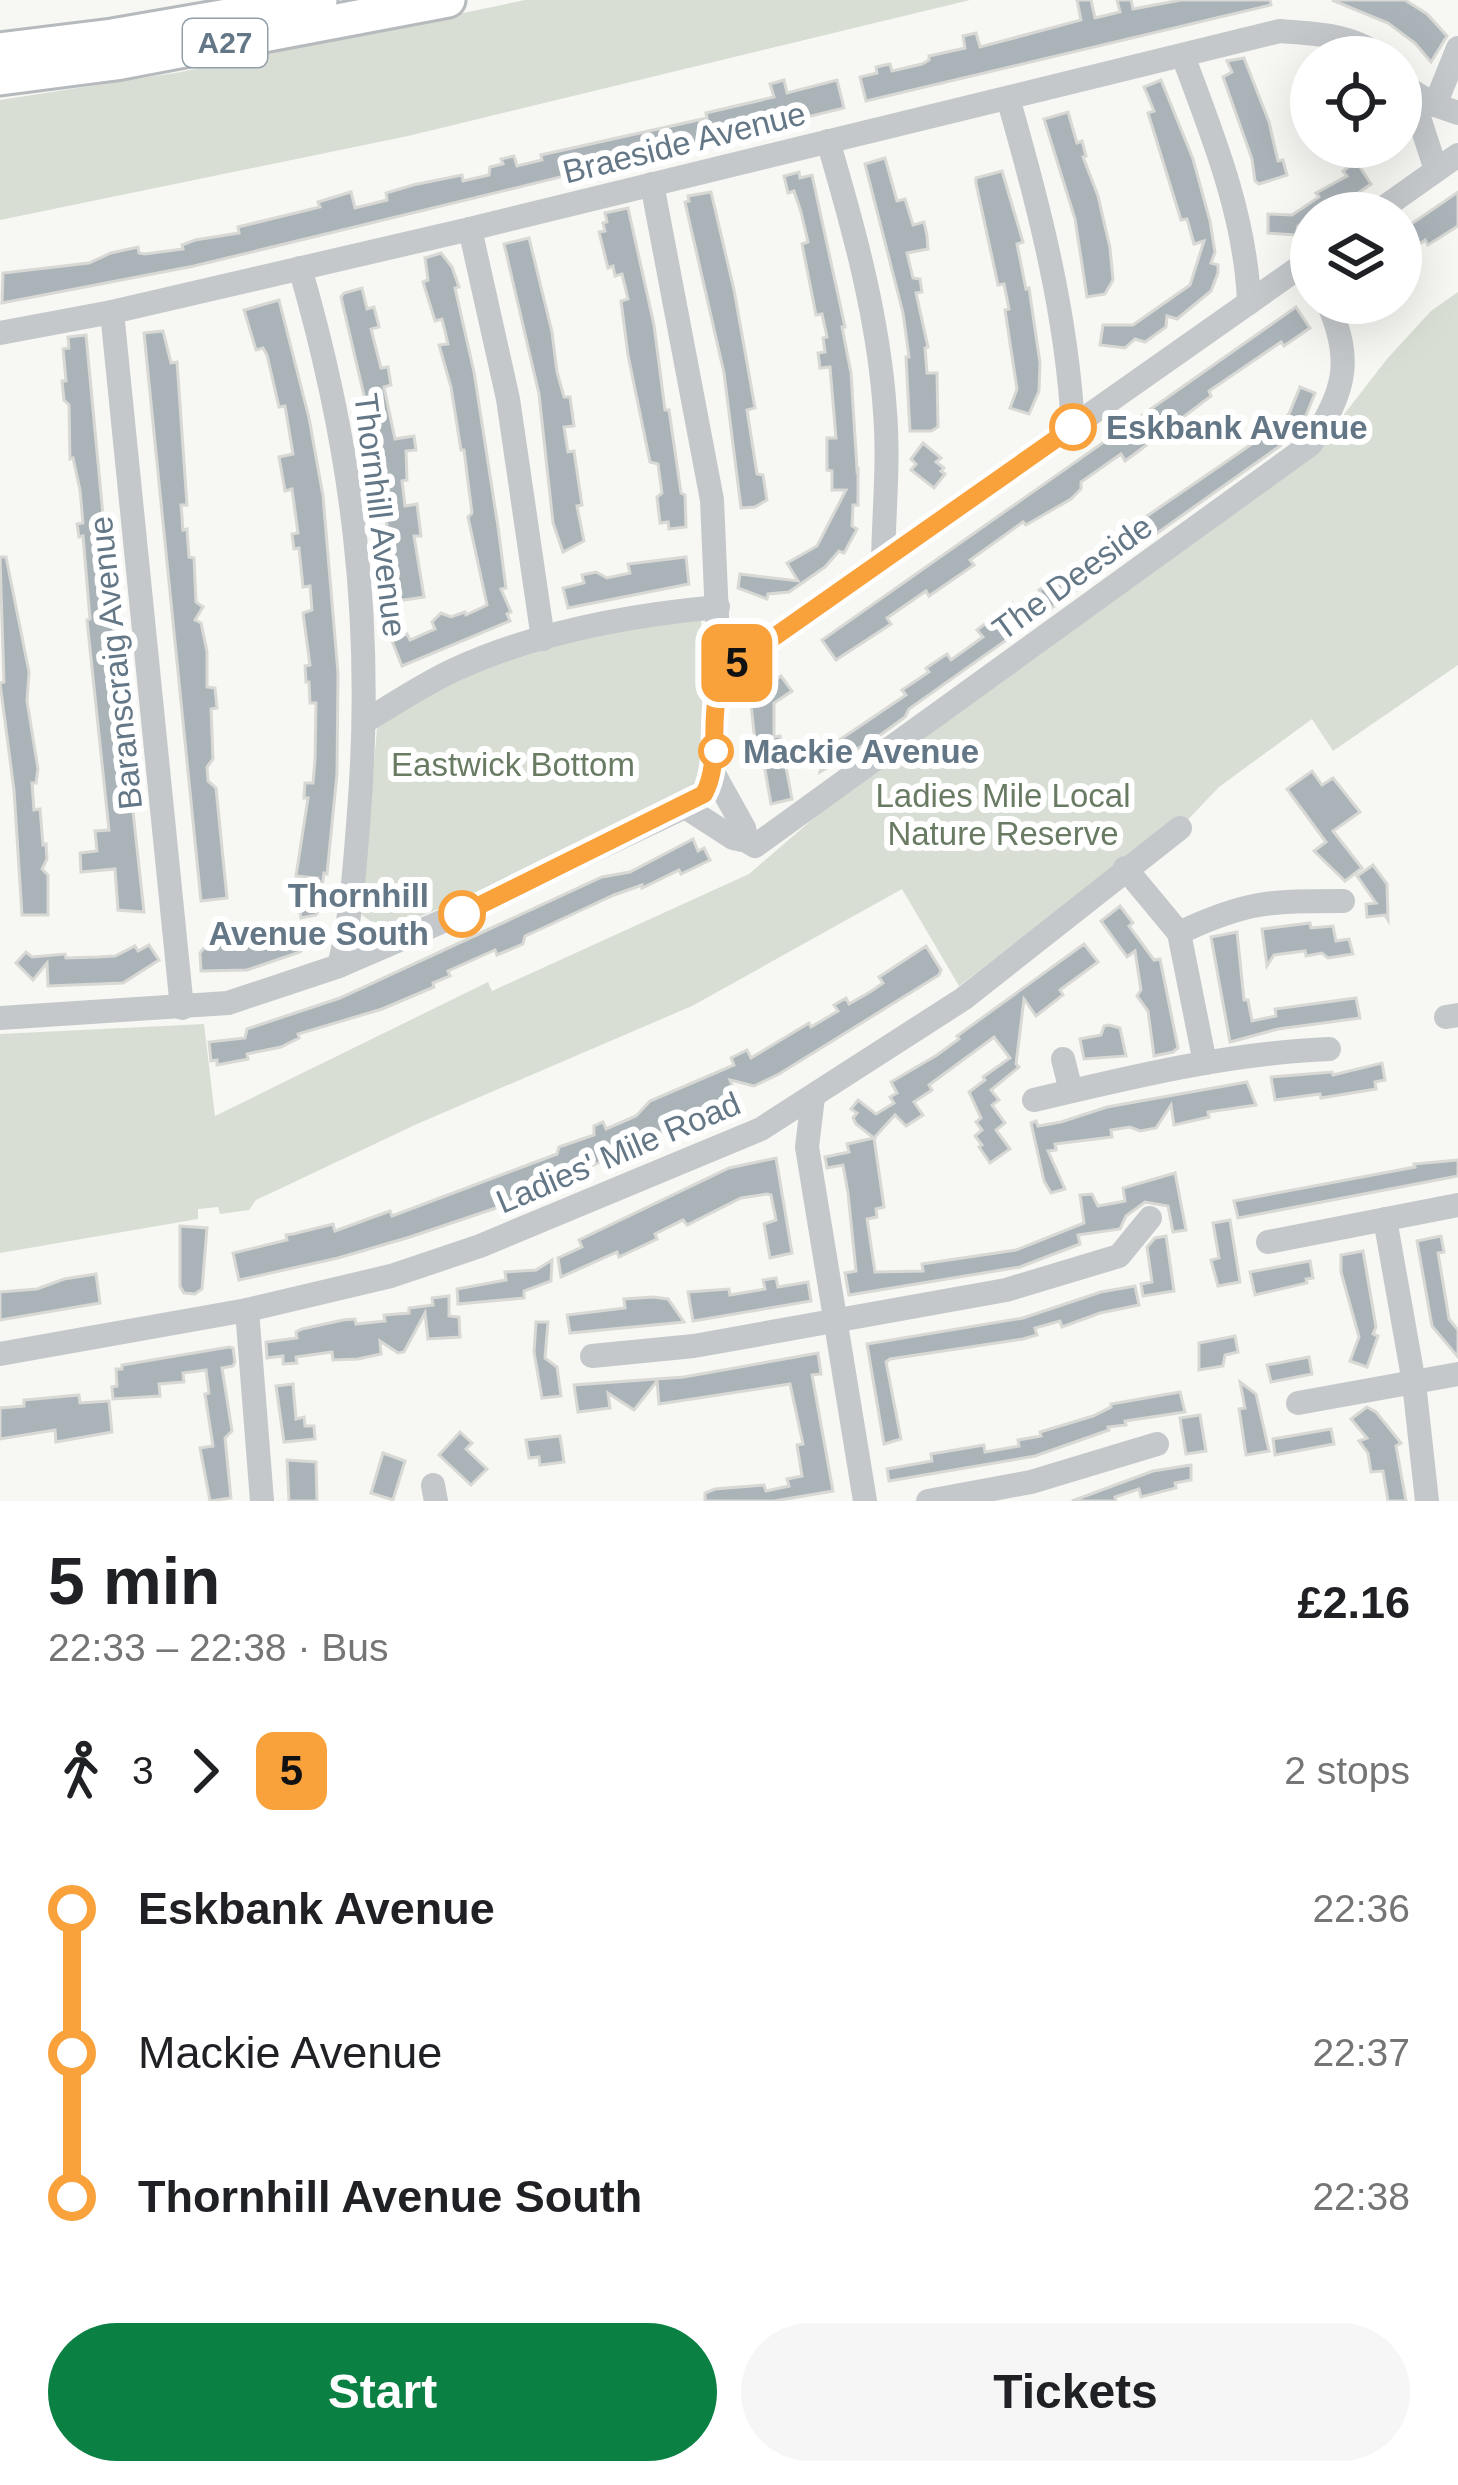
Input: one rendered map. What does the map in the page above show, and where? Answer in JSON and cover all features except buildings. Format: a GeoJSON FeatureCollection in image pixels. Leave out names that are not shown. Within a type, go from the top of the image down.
{"type":"FeatureCollection","features":[{"type":"Feature","properties":{"kind":"highway","name":"A27"},"geometry":{"type":"LineString","coordinates":[[0,50],[320,0]]}},
{"type":"Feature","properties":{"kind":"highway","name":"A27"},"geometry":{"type":"LineString","coordinates":[[0,78],[116,63],[448,0]]}},
{"type":"Feature","properties":{"kind":"street","name":"Braeside Avenue"},"geometry":{"type":"LineString","coordinates":[[0,333],[112,312],[470,229],[1280,31],[1333,36]]}},
{"type":"Feature","properties":{"kind":"street"},"geometry":{"type":"LineString","coordinates":[[1446,109],[1458,49]]}},
{"type":"Feature","properties":{"kind":"street"},"geometry":{"type":"LineString","coordinates":[[1183,56],[1220,155],[1247,261],[1249,303]]}},
{"type":"Feature","properties":{"kind":"street"},"geometry":{"type":"LineString","coordinates":[[1008,98],[1048,237],[1073,427]]}},
{"type":"Feature","properties":{"kind":"street"},"geometry":{"type":"LineString","coordinates":[[1422,131],[1436,170]]}},
{"type":"Feature","properties":{"kind":"street"},"geometry":{"type":"LineString","coordinates":[[828,141],[854,230],[877,341],[886,415],[884,560]]}},
{"type":"Feature","properties":{"kind":"street"},"geometry":{"type":"LineString","coordinates":[[1405,192],[1458,155]]}},
{"type":"Feature","properties":{"kind":"street"},"geometry":{"type":"LineString","coordinates":[[652,184],[712,500],[718,640],[730,668]]}},
{"type":"Feature","properties":{"kind":"street"},"geometry":{"type":"LineString","coordinates":[[470,229],[508,399],[543,639]]}},
{"type":"Feature","properties":{"kind":"street"},"geometry":{"type":"LineString","coordinates":[[1247,261],[1290,278]]}},
{"type":"Feature","properties":{"kind":"street","name":"Thornhill Avenue"},"geometry":{"type":"LineString","coordinates":[[300,268],[324,349],[353,505],[364,599],[367,720],[351,918],[339,966]]}},
{"type":"Feature","properties":{"kind":"street"},"geometry":{"type":"LineString","coordinates":[[0,995],[6,1018],[228,1003],[384,947],[685,807],[704,794],[714,775],[716,698],[730,668],[1290,273]]}},
{"type":"Feature","properties":{"kind":"street","name":"Baranscraig Avenue"},"geometry":{"type":"LineString","coordinates":[[112,312],[182,1008]]}},
{"type":"Feature","properties":{"kind":"street","name":"The Deeside"},"geometry":{"type":"LineString","coordinates":[[747,841],[755,846],[1311,445],[1337,402],[1343,368],[1337,324]]}},
{"type":"Feature","properties":{"kind":"street"},"geometry":{"type":"LineString","coordinates":[[1071,385],[1110,401]]}},
{"type":"Feature","properties":{"kind":"street"},"geometry":{"type":"LineString","coordinates":[[884,512],[926,529]]}},
{"type":"Feature","properties":{"kind":"street"},"geometry":{"type":"LineString","coordinates":[[367,720],[456,669],[543,639],[648,613],[718,607]]}},
{"type":"Feature","properties":{"kind":"street"},"geometry":{"type":"LineString","coordinates":[[685,807],[733,838],[747,841],[714,775]]}},
{"type":"Feature","properties":{"kind":"street","name":"Ladies' Mile Road"},"geometry":{"type":"LineString","coordinates":[[0,1354],[247,1310],[391,1276],[480,1246],[761,1129],[975,989],[1180,828]]}},
{"type":"Feature","properties":{"kind":"street"},"geometry":{"type":"LineString","coordinates":[[1125,868],[1179,933],[1205,1063]]}},
{"type":"Feature","properties":{"kind":"street"},"geometry":{"type":"LineString","coordinates":[[1179,933],[1223,912],[1265,901],[1343,901]]}},
{"type":"Feature","properties":{"kind":"street"},"geometry":{"type":"LineString","coordinates":[[351,918],[384,947]]}},
{"type":"Feature","properties":{"kind":"street"},"geometry":{"type":"LineString","coordinates":[[1034,1100],[1205,1063],[1329,1049]]}},
{"type":"Feature","properties":{"kind":"street"},"geometry":{"type":"LineString","coordinates":[[1063,1059],[1071,1091]]}},
{"type":"Feature","properties":{"kind":"street"},"geometry":{"type":"LineString","coordinates":[[813,1097],[807,1147],[865,1501]]}},
{"type":"Feature","properties":{"kind":"street"},"geometry":{"type":"LineString","coordinates":[[761,1129],[807,1147]]}},
{"type":"Feature","properties":{"kind":"street"},"geometry":{"type":"LineString","coordinates":[[1268,1242],[1458,1205]]}},
{"type":"Feature","properties":{"kind":"street"},"geometry":{"type":"LineString","coordinates":[[592,1356],[694,1346],[1006,1290],[1118,1256],[1150,1218]]}},
{"type":"Feature","properties":{"kind":"street"},"geometry":{"type":"LineString","coordinates":[[1385,1219],[1414,1383],[1427,1501]]}},
{"type":"Feature","properties":{"kind":"street"},"geometry":{"type":"LineString","coordinates":[[247,1310],[262,1501]]}},
{"type":"Feature","properties":{"kind":"street"},"geometry":{"type":"LineString","coordinates":[[1298,1403],[1458,1374]]}},
{"type":"Feature","properties":{"kind":"street"},"geometry":{"type":"LineString","coordinates":[[928,1501],[1031,1482],[1157,1444]]}},
{"type":"Feature","properties":{"kind":"green space"},"geometry":{"type":"Polygon","coordinates":[[[525,0],[970,0],[408,136],[0,220],[0,100],[181,72],[525,0]]]}},
{"type":"Feature","properties":{"kind":"green space","name":"Ladies Mile Local Nature Reserve"},"geometry":{"type":"Polygon","coordinates":[[[1458,292],[1458,665],[1333,751],[1312,719],[1219,787],[1180,828],[1173,823],[959,986],[902,889],[692,1006],[417,1124],[256,1200],[249,1210],[220,1214],[218,1207],[198,1209],[198,1219],[0,1253],[0,1034],[204,1024],[215,1116],[488,982],[492,991],[749,874],[849,788],[1314,453],[1431,311],[1458,292]]]}},
{"type":"Feature","properties":{"kind":"green space","name":"Eastwick Bottom"},"geometry":{"type":"Polygon","coordinates":[[[701,613],[703,780],[546,861],[424,915],[383,931],[361,914],[377,728],[463,673],[563,641],[701,613]]]}},
{"type":"Feature","properties":{"kind":"bus line","name":"5"},"geometry":{"type":"LineString","coordinates":[[462,914],[704,794],[714,775],[716,698],[730,668],[1073,427]]}},
{"type":"Feature","properties":{"kind":"place","name":"Eskbank Avenue"},"geometry":{"type":"Point","coordinates":[1073,427]}},
{"type":"Feature","properties":{"kind":"place","name":"Mackie Avenue"},"geometry":{"type":"Point","coordinates":[716,751]}},
{"type":"Feature","properties":{"kind":"place","name":"Thornhill Avenue South"},"geometry":{"type":"Point","coordinates":[462,914]}}]}
